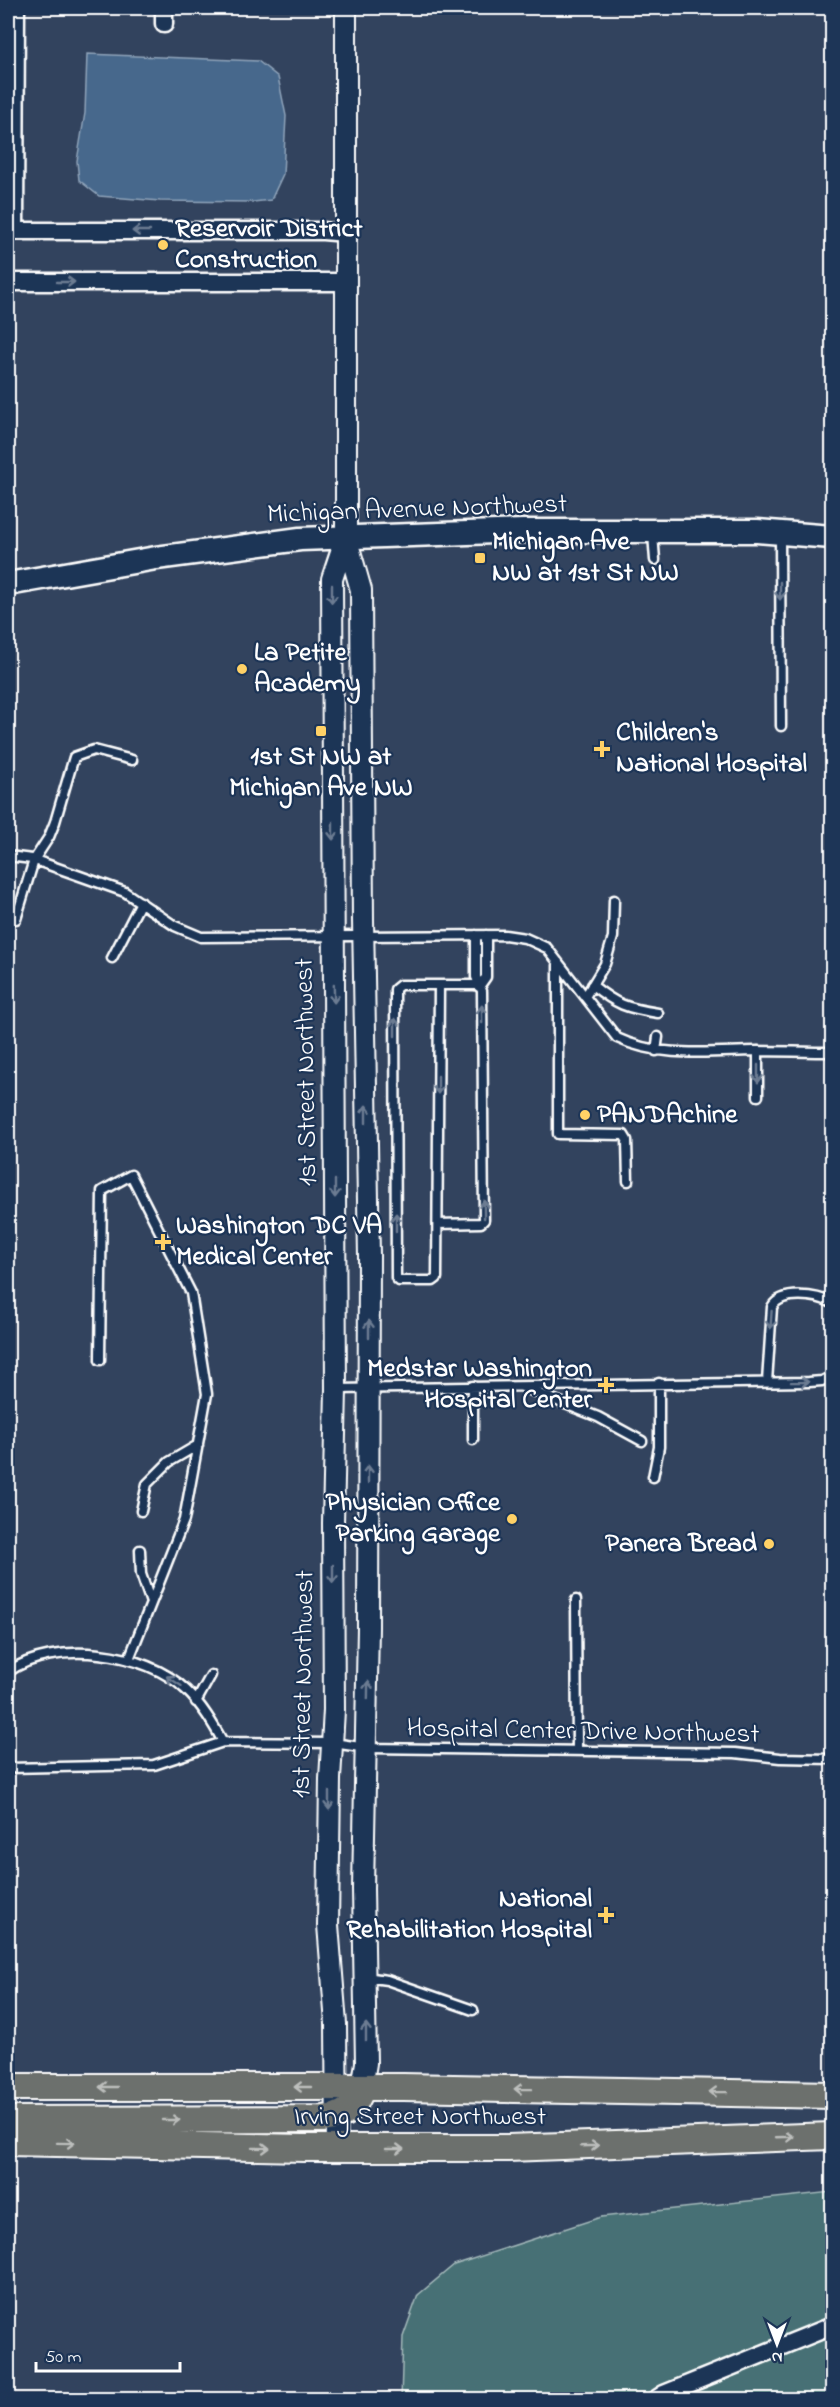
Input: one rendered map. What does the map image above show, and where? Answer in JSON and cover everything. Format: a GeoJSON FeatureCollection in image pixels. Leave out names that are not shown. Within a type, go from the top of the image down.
{"type":"FeatureCollection","features":[{"type":"Feature","properties":{"kind":"main road","name":"Michigan Avenue Northwest"},"geometry":{"type":"LineString","coordinates":[[8,584],[156,558],[300,539],[523,531],[780,532],[832,537]]}},
{"type":"Feature","properties":{"kind":"main road","name":"Irving Street Northwest"},"geometry":{"type":"LineString","coordinates":[[8,2087],[362,2087],[832,2095]]}},
{"type":"Feature","properties":{"kind":"main road"},"geometry":{"type":"LineString","coordinates":[[8,2120],[316,2120],[337,2118],[351,2110],[362,2087]]}},
{"type":"Feature","properties":{"kind":"main road","name":"Irving Street Northwest"},"geometry":{"type":"LineString","coordinates":[[8,2142],[337,2149],[572,2147],[832,2136]]}},
{"type":"Feature","properties":{"kind":"street"},"geometry":{"type":"LineString","coordinates":[[16,8],[11,231],[323,231],[346,233]]}},
{"type":"Feature","properties":{"kind":"street","name":"1st Street Northwest"},"geometry":{"type":"LineString","coordinates":[[346,8],[346,537],[361,590],[363,935],[369,1256],[367,1748],[363,1889],[366,2063],[362,2087]]}},
{"type":"Feature","properties":{"kind":"street"},"geometry":{"type":"LineString","coordinates":[[8,282],[346,282]]}},
{"type":"Feature","properties":{"kind":"street","name":"1st Street Northwest"},"geometry":{"type":"LineString","coordinates":[[337,2149],[336,2024],[328,1925],[330,1779],[333,1743],[336,1389],[332,579],[346,537]]}},
{"type":"Feature","properties":{"kind":"street"},"geometry":{"type":"LineString","coordinates":[[655,2400],[664,2394],[832,2326]]}},
{"type":"Feature","properties":{"kind":"lane"},"geometry":{"type":"LineString","coordinates":[[653,531],[655,560]]}},
{"type":"Feature","properties":{"kind":"lane"},"geometry":{"type":"LineString","coordinates":[[780,532],[781,726]]}},
{"type":"Feature","properties":{"kind":"lane"},"geometry":{"type":"LineString","coordinates":[[16,919],[34,860],[49,837],[55,822],[74,757],[94,750],[132,760]]}},
{"type":"Feature","properties":{"kind":"lane"},"geometry":{"type":"LineString","coordinates":[[8,856],[34,860],[116,888],[175,926],[201,937],[481,935],[525,938],[547,948],[617,1038],[656,1051],[832,1052]]}},
{"type":"Feature","properties":{"kind":"lane"},"geometry":{"type":"LineString","coordinates":[[585,997],[605,964],[613,937],[614,900]]}},
{"type":"Feature","properties":{"kind":"lane"},"geometry":{"type":"LineString","coordinates":[[112,958],[141,902]]}},
{"type":"Feature","properties":{"kind":"lane"},"geometry":{"type":"LineString","coordinates":[[479,987],[486,977],[481,935]]}},
{"type":"Feature","properties":{"kind":"lane"},"geometry":{"type":"LineString","coordinates":[[558,961],[558,1134],[624,1135],[627,1140],[628,1181]]}},
{"type":"Feature","properties":{"kind":"lane"},"geometry":{"type":"LineString","coordinates":[[438,1224],[481,1223],[484,1220],[482,991],[477,985],[439,985],[400,985],[395,989],[397,1280],[433,1281],[437,1278],[439,985]]}},
{"type":"Feature","properties":{"kind":"lane"},"geometry":{"type":"LineString","coordinates":[[592,985],[614,1003],[634,1010],[658,1013]]}},
{"type":"Feature","properties":{"kind":"lane"},"geometry":{"type":"LineString","coordinates":[[656,1051],[658,1036]]}},
{"type":"Feature","properties":{"kind":"lane"},"geometry":{"type":"LineString","coordinates":[[758,1051],[758,1096]]}},
{"type":"Feature","properties":{"kind":"lane"},"geometry":{"type":"LineString","coordinates":[[100,1360],[102,1191],[131,1175],[191,1293],[207,1394],[184,1520],[129,1659]]}},
{"type":"Feature","properties":{"kind":"lane"},"geometry":{"type":"LineString","coordinates":[[767,1382],[772,1307],[775,1301],[784,1297],[810,1296],[832,1303]]}},
{"type":"Feature","properties":{"kind":"lane"},"geometry":{"type":"LineString","coordinates":[[336,1389],[822,1381],[832,1376]]}},
{"type":"Feature","properties":{"kind":"lane"},"geometry":{"type":"LineString","coordinates":[[652,1477],[659,1447],[659,1383]]}},
{"type":"Feature","properties":{"kind":"lane"},"geometry":{"type":"LineString","coordinates":[[516,1385],[598,1417],[642,1441]]}},
{"type":"Feature","properties":{"kind":"lane"},"geometry":{"type":"LineString","coordinates":[[473,1386],[473,1440]]}},
{"type":"Feature","properties":{"kind":"lane"},"geometry":{"type":"LineString","coordinates":[[141,1511],[147,1484],[169,1462],[198,1445]]}},
{"type":"Feature","properties":{"kind":"lane"},"geometry":{"type":"LineString","coordinates":[[140,1550],[141,1574],[152,1603]]}},
{"type":"Feature","properties":{"kind":"lane"},"geometry":{"type":"LineString","coordinates":[[576,1600],[577,1751]]}},
{"type":"Feature","properties":{"kind":"lane"},"geometry":{"type":"LineString","coordinates":[[8,1672],[42,1658],[87,1652],[129,1659],[160,1672],[185,1689],[208,1716],[223,1742]]}},
{"type":"Feature","properties":{"kind":"lane"},"geometry":{"type":"LineString","coordinates":[[196,1702],[211,1675]]}},
{"type":"Feature","properties":{"kind":"lane","name":"Hospital Center Drive Northwest"},"geometry":{"type":"LineString","coordinates":[[8,1768],[154,1765],[223,1742],[333,1743],[367,1748],[735,1753],[780,1758],[832,1759]]}},
{"type":"Feature","properties":{"kind":"lane"},"geometry":{"type":"LineString","coordinates":[[365,1977],[387,1980],[473,2010]]}},
{"type":"Feature","properties":{"kind":"green space"},"geometry":{"type":"Polygon","coordinates":[[[832,2192],[832,2399],[401,2400],[403,2337],[418,2295],[454,2265],[601,2217],[832,2192]]]}},
{"type":"Feature","properties":{"kind":"water"},"geometry":{"type":"Polygon","coordinates":[[[87,54],[258,61],[278,77],[286,116],[283,174],[271,200],[253,202],[160,201],[99,196],[79,180],[77,161],[85,113],[87,54]]]}},
{"type":"Feature","properties":{"kind":"place","name":"Reservoir District Construction"},"geometry":{"type":"Point","coordinates":[163,245]}},
{"type":"Feature","properties":{"kind":"place","name":"Michigan Ave NW at 1st St NW"},"geometry":{"type":"Point","coordinates":[480,558]}},
{"type":"Feature","properties":{"kind":"place","name":"La Petite Academy"},"geometry":{"type":"Point","coordinates":[242,669]}},
{"type":"Feature","properties":{"kind":"place","name":"1st St NW at Michigan Ave NW"},"geometry":{"type":"Point","coordinates":[321,731]}},
{"type":"Feature","properties":{"kind":"place","name":"Children's National Hospital"},"geometry":{"type":"Point","coordinates":[602,749]}},
{"type":"Feature","properties":{"kind":"place","name":"PANDAchine"},"geometry":{"type":"Point","coordinates":[585,1115]}},
{"type":"Feature","properties":{"kind":"place","name":"Washington DC VA Medical Center"},"geometry":{"type":"Point","coordinates":[163,1242]}},
{"type":"Feature","properties":{"kind":"place","name":"Medstar Washington Hospital Center"},"geometry":{"type":"Point","coordinates":[606,1385]}},
{"type":"Feature","properties":{"kind":"place","name":"Physician Office Parking Garage"},"geometry":{"type":"Point","coordinates":[512,1519]}},
{"type":"Feature","properties":{"kind":"place","name":"Panera Bread"},"geometry":{"type":"Point","coordinates":[769,1544]}},
{"type":"Feature","properties":{"kind":"place","name":"National Rehabilitation Hospital"},"geometry":{"type":"Point","coordinates":[606,1915]}}]}
